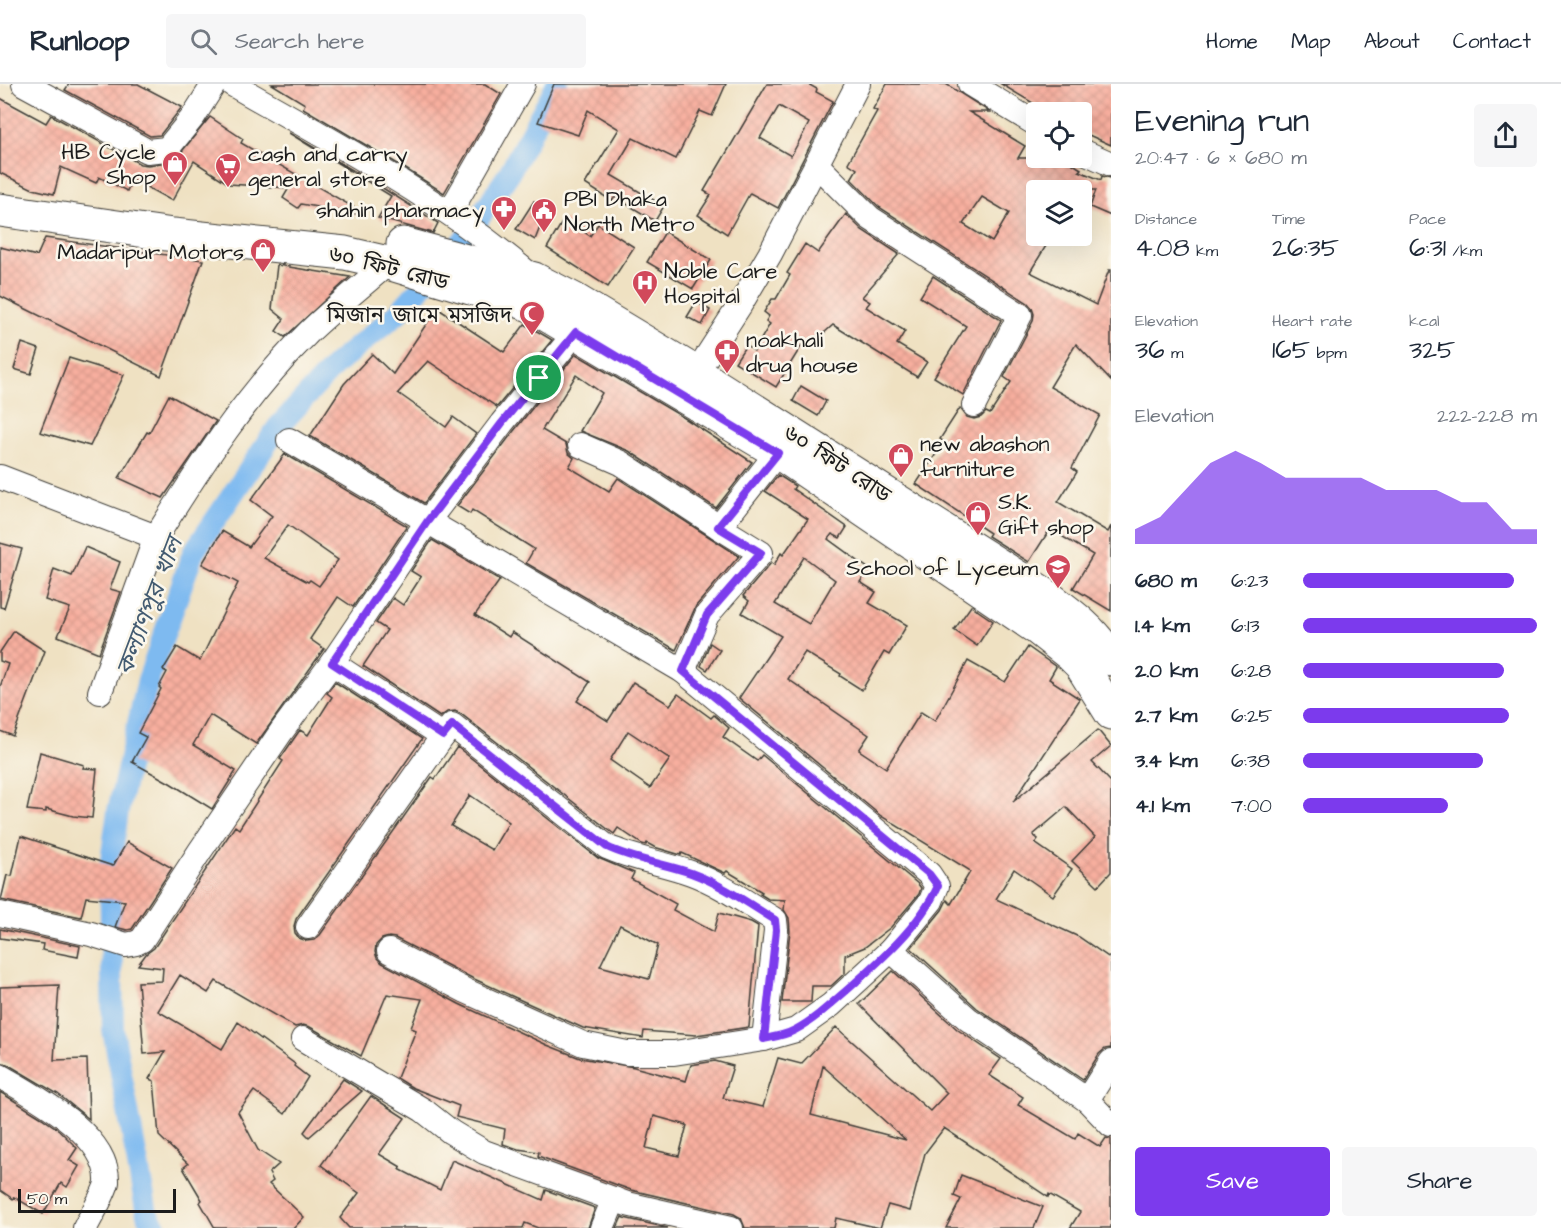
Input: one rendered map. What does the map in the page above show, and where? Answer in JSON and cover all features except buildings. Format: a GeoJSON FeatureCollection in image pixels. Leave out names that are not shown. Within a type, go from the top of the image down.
{"type":"FeatureCollection","features":[{"type":"Feature","properties":{"kind":"street"},"geometry":{"type":"LineString","coordinates":[[24,84],[147,151],[156,151],[167,149],[193,117],[214,84]]}},
{"type":"Feature","properties":{"kind":"street"},"geometry":{"type":"LineString","coordinates":[[232,84],[452,214],[482,266]]}},
{"type":"Feature","properties":{"kind":"street"},"geometry":{"type":"LineString","coordinates":[[452,214],[523,84]]}},
{"type":"Feature","properties":{"kind":"street"},"geometry":{"type":"LineString","coordinates":[[696,373],[764,264],[858,84]]}},
{"type":"Feature","properties":{"kind":"street"},"geometry":{"type":"LineString","coordinates":[[969,84],[1026,118]]}},
{"type":"Feature","properties":{"kind":"street"},"geometry":{"type":"LineString","coordinates":[[1092,156],[1111,164]]}},
{"type":"Feature","properties":{"kind":"street"},"geometry":{"type":"LineString","coordinates":[[817,165],[870,219],[1020,315],[974,405]]}},
{"type":"Feature","properties":{"kind":"street","name":"৬০ ফিট রোড"},"geometry":{"type":"LineString","coordinates":[[0,192],[351,232],[404,260]]}},
{"type":"Feature","properties":{"kind":"street","name":"৬০ ফিট রোড"},"geometry":{"type":"LineString","coordinates":[[0,210],[173,235],[404,260],[482,266],[534,279],[573,299],[696,373],[1041,592],[1088,628],[1111,658]]}},
{"type":"Feature","properties":{"kind":"street"},"geometry":{"type":"LineString","coordinates":[[100,692],[156,537],[211,451],[273,371],[309,332],[404,260]]}},
{"type":"Feature","properties":{"kind":"street","name":"৬০ ফিট রোড"},"geometry":{"type":"LineString","coordinates":[[482,266],[503,295],[523,302],[576,332],[778,453],[1036,628],[1081,665],[1111,713]]}},
{"type":"Feature","properties":{"kind":"street"},"geometry":{"type":"LineString","coordinates":[[0,914],[91,933],[126,945],[142,940],[281,732],[332,663],[427,522],[502,423],[576,332]]}},
{"type":"Feature","properties":{"kind":"street"},"geometry":{"type":"LineString","coordinates":[[289,440],[683,671],[929,874],[938,886],[931,901],[891,950],[831,1005],[796,1030],[764,1039],[674,1053],[627,1053],[583,1044],[466,991],[389,951]]}},
{"type":"Feature","properties":{"kind":"street"},"geometry":{"type":"LineString","coordinates":[[580,445],[621,462],[761,553],[707,615],[683,671]]}},
{"type":"Feature","properties":{"kind":"street"},"geometry":{"type":"LineString","coordinates":[[718,527],[778,453]]}},
{"type":"Feature","properties":{"kind":"street"},"geometry":{"type":"LineString","coordinates":[[0,477],[156,537]]}},
{"type":"Feature","properties":{"kind":"street"},"geometry":{"type":"LineString","coordinates":[[332,663],[443,736]]}},
{"type":"Feature","properties":{"kind":"street"},"geometry":{"type":"LineString","coordinates":[[308,927],[452,725],[607,847],[627,856],[691,873],[742,899],[775,920],[776,930],[764,1039]]}},
{"type":"Feature","properties":{"kind":"street"},"geometry":{"type":"LineString","coordinates":[[891,950],[968,1020],[1087,1100],[1111,1125]]}},
{"type":"Feature","properties":{"kind":"street"},"geometry":{"type":"LineString","coordinates":[[303,1039],[423,1110],[451,1132],[484,1152],[614,1199],[730,1228]]}},
{"type":"Feature","properties":{"kind":"street"},"geometry":{"type":"LineString","coordinates":[[1087,1100],[1111,1062]]}},
{"type":"Feature","properties":{"kind":"street"},"geometry":{"type":"LineString","coordinates":[[0,1076],[28,1092],[82,1130],[103,1157],[107,1184],[85,1228]]}},
{"type":"Feature","properties":{"kind":"street"},"geometry":{"type":"LineString","coordinates":[[602,1228],[614,1199]]}},
{"type":"Feature","properties":{"kind":"waterway","name":"কল্যাণপুর খাল"},"geometry":{"type":"LineString","coordinates":[[156,1228],[147,1214],[113,1030],[110,867],[118,811],[148,680],[193,553],[278,427],[335,365],[399,312],[467,236],[508,175],[557,84]]}},
{"type":"Feature","properties":{"kind":"place","name":"HB Cycle Shop"},"geometry":{"type":"Point","coordinates":[175,187]}},
{"type":"Feature","properties":{"kind":"place","name":"cash and carry general store"},"geometry":{"type":"Point","coordinates":[228,189]}},
{"type":"Feature","properties":{"kind":"place","name":"shahin pharmacy"},"geometry":{"type":"Point","coordinates":[504,232]}},
{"type":"Feature","properties":{"kind":"place","name":"PBI Dhaka North Metro"},"geometry":{"type":"Point","coordinates":[544,234]}},
{"type":"Feature","properties":{"kind":"place","name":"Madaripur Motors"},"geometry":{"type":"Point","coordinates":[263,274]}},
{"type":"Feature","properties":{"kind":"place","name":"Noble Care Hospital"},"geometry":{"type":"Point","coordinates":[645,306]}},
{"type":"Feature","properties":{"kind":"place","name":"মিজান জামে মসজিদ"},"geometry":{"type":"Point","coordinates":[532,337]}},
{"type":"Feature","properties":{"kind":"place","name":"noakhali drug house"},"geometry":{"type":"Point","coordinates":[727,375]}},
{"type":"Feature","properties":{"kind":"place","name":"new abashon furniture"},"geometry":{"type":"Point","coordinates":[901,479]}},
{"type":"Feature","properties":{"kind":"place","name":"S.K. Gift shop"},"geometry":{"type":"Point","coordinates":[978,537]}},
{"type":"Feature","properties":{"kind":"place","name":"School of Lyceum"},"geometry":{"type":"Point","coordinates":[1058,590]}},
{"type":"Feature","properties":{"kind":"route"},"geometry":{"type":"LineString","coordinates":[[576,332],[778,453],[718,527],[761,553],[707,615],[683,671],[929,874],[938,886],[931,901],[891,950],[831,1005],[796,1030],[764,1039],[776,930],[775,920],[742,899],[691,873],[627,856],[607,847],[452,725],[443,736],[332,663],[427,522],[539,378],[576,332]]}}]}
